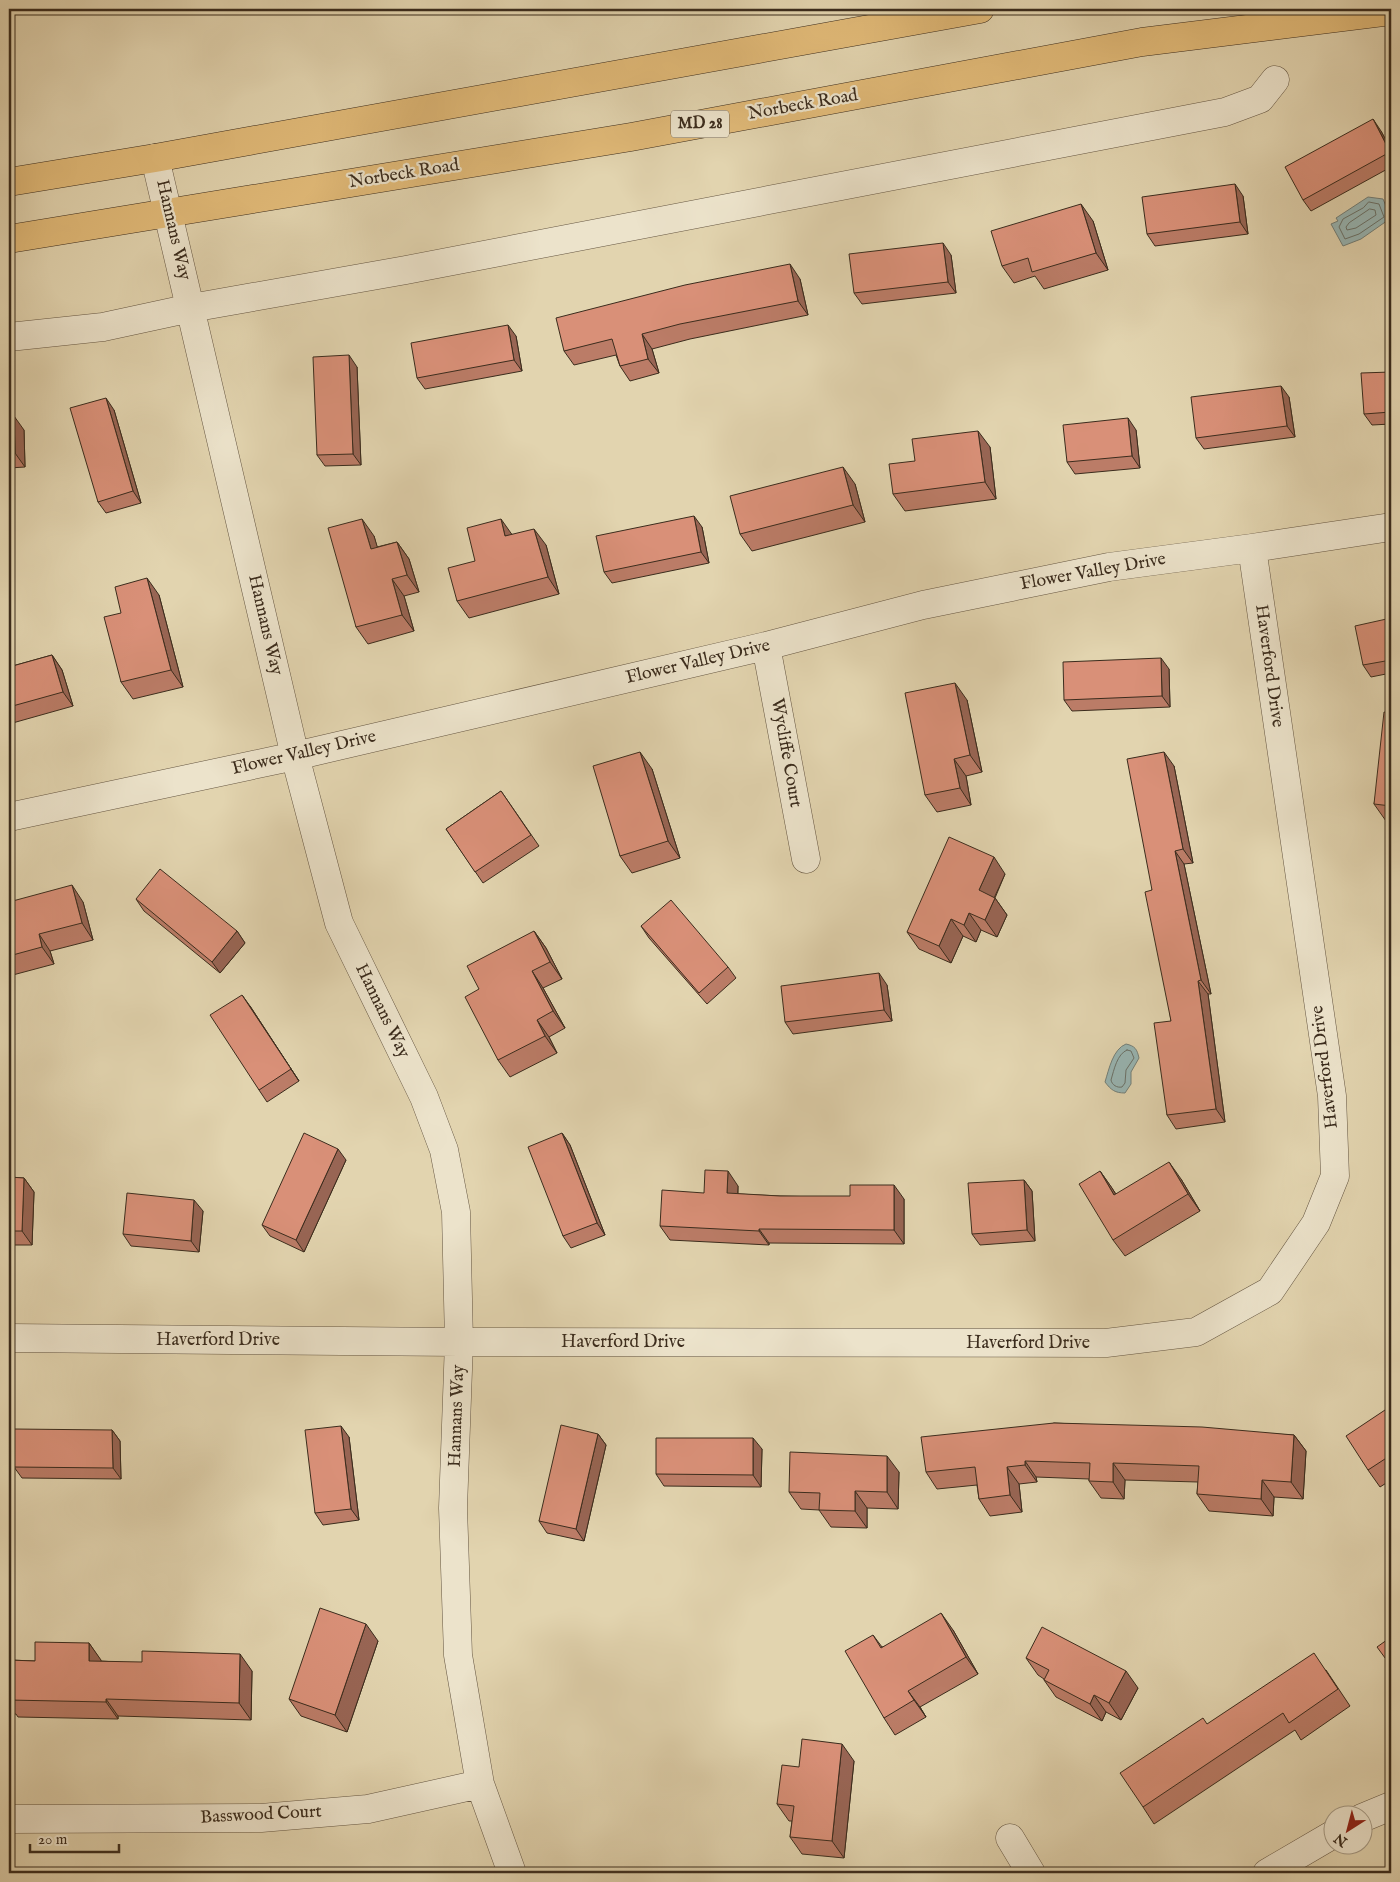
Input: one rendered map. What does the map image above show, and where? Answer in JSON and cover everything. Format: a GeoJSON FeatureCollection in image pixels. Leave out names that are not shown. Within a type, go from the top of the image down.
{"type":"FeatureCollection","features":[{"type":"Feature","properties":{"kind":"main road"},"geometry":{"type":"LineString","coordinates":[[9,182],[155,158],[965,10]]}},
{"type":"Feature","properties":{"kind":"main road","name":"Norbeck Road"},"geometry":{"type":"LineString","coordinates":[[9,239],[640,135],[1142,42],[1391,11]]}},
{"type":"Feature","properties":{"kind":"street"},"geometry":{"type":"LineString","coordinates":[[9,337],[103,327],[190,308],[406,270],[1225,112],[1260,99],[1275,80]]}},
{"type":"Feature","properties":{"kind":"street","name":"Hannans Way"},"geometry":{"type":"LineString","coordinates":[[155,158],[295,756],[339,924],[424,1097],[444,1150],[456,1212],[459,1342],[453,1508],[458,1655],[480,1784],[512,1873]]}},
{"type":"Feature","properties":{"kind":"street","name":"Flower Valley Drive"},"geometry":{"type":"LineString","coordinates":[[9,817],[295,756],[766,646],[922,604],[1108,567],[1391,527]]}},
{"type":"Feature","properties":{"kind":"street","name":"Haverford Drive"},"geometry":{"type":"LineString","coordinates":[[9,1338],[459,1342],[1106,1343],[1196,1332],[1270,1291],[1316,1222],[1335,1176],[1332,1096],[1252,548]]}},
{"type":"Feature","properties":{"kind":"street","name":"Wycliffe Court"},"geometry":{"type":"LineString","coordinates":[[766,646],[806,859]]}},
{"type":"Feature","properties":{"kind":"street","name":"Basswood Court"},"geometry":{"type":"LineString","coordinates":[[9,1819],[260,1818],[368,1808],[480,1784]]}},
{"type":"Feature","properties":{"kind":"street"},"geometry":{"type":"LineString","coordinates":[[1372,1814],[1391,1806]]}},
{"type":"Feature","properties":{"kind":"street"},"geometry":{"type":"LineString","coordinates":[[1010,1838],[1030,1873]]}},
{"type":"Feature","properties":{"kind":"street"},"geometry":{"type":"LineString","coordinates":[[1273,1872],[1322,1841]]}},
{"type":"Feature","properties":{"kind":"water"},"geometry":{"type":"Polygon","coordinates":[[[1368,197],[1383,199],[1391,218],[1361,239],[1343,246],[1331,224],[1338,221],[1336,218],[1368,197]]]}},
{"type":"Feature","properties":{"kind":"water"},"geometry":{"type":"Polygon","coordinates":[[[1126,1044],[1135,1048],[1139,1058],[1131,1072],[1131,1084],[1125,1093],[1122,1093],[1109,1087],[1105,1082],[1115,1055],[1126,1044]]]}},
{"type":"Feature","properties":{"kind":"building"},"geometry":{"type":"Polygon","coordinates":[[[1373,119],[1390,152],[1303,200],[1285,167],[1373,119]]]}},
{"type":"Feature","properties":{"kind":"building"},"geometry":{"type":"Polygon","coordinates":[[[1235,184],[1240,222],[1147,234],[1142,197],[1235,184]]]}},
{"type":"Feature","properties":{"kind":"building"},"geometry":{"type":"Polygon","coordinates":[[[1081,204],[1096,253],[1032,272],[1028,258],[1002,266],[991,231],[1081,204]]]}},
{"type":"Feature","properties":{"kind":"building"},"geometry":{"type":"Polygon","coordinates":[[[943,243],[948,282],[854,293],[849,254],[943,243]]]}},
{"type":"Feature","properties":{"kind":"building"},"geometry":{"type":"Polygon","coordinates":[[[790,264],[798,301],[680,324],[642,334],[648,359],[620,366],[612,339],[564,351],[556,318],[685,285],[790,264]]]}},
{"type":"Feature","properties":{"kind":"building"},"geometry":{"type":"Polygon","coordinates":[[[508,325],[514,360],[417,378],[411,343],[508,325]]]}},
{"type":"Feature","properties":{"kind":"building"},"geometry":{"type":"Polygon","coordinates":[[[349,355],[353,454],[317,455],[313,357],[349,355]]]}},
{"type":"Feature","properties":{"kind":"building"},"geometry":{"type":"Polygon","coordinates":[[[1391,372],[1391,412],[1364,414],[1361,373],[1391,372]]]}},
{"type":"Feature","properties":{"kind":"building"},"geometry":{"type":"Polygon","coordinates":[[[1281,386],[1287,426],[1196,438],[1191,397],[1281,386]]]}},
{"type":"Feature","properties":{"kind":"building"},"geometry":{"type":"Polygon","coordinates":[[[106,398],[133,491],[98,502],[70,408],[106,398]]]}},
{"type":"Feature","properties":{"kind":"building"},"geometry":{"type":"Polygon","coordinates":[[[9,416],[14,416],[15,453],[9,453],[9,416]]]}},
{"type":"Feature","properties":{"kind":"building"},"geometry":{"type":"Polygon","coordinates":[[[1128,418],[1132,456],[1067,462],[1063,425],[1128,418]]]}},
{"type":"Feature","properties":{"kind":"building"},"geometry":{"type":"Polygon","coordinates":[[[978,431],[985,482],[893,494],[889,464],[915,461],[912,439],[978,431]]]}},
{"type":"Feature","properties":{"kind":"building"},"geometry":{"type":"Polygon","coordinates":[[[843,467],[853,505],[740,534],[730,496],[843,467]]]}},
{"type":"Feature","properties":{"kind":"building"},"geometry":{"type":"Polygon","coordinates":[[[694,516],[701,552],[604,572],[596,536],[694,516]]]}},
{"type":"Feature","properties":{"kind":"building"},"geometry":{"type":"Polygon","coordinates":[[[362,519],[371,549],[397,542],[407,575],[392,579],[402,615],[356,627],[328,528],[362,519]]]}},
{"type":"Feature","properties":{"kind":"building"},"geometry":{"type":"Polygon","coordinates":[[[501,519],[505,536],[534,529],[548,577],[457,601],[448,568],[475,561],[467,528],[501,519]]]}},
{"type":"Feature","properties":{"kind":"building"},"geometry":{"type":"Polygon","coordinates":[[[147,578],[171,670],[121,682],[104,617],[121,613],[115,587],[147,578]]]}},
{"type":"Feature","properties":{"kind":"building"},"geometry":{"type":"Polygon","coordinates":[[[1391,618],[1391,660],[1363,665],[1355,626],[1391,618]]]}},
{"type":"Feature","properties":{"kind":"building"},"geometry":{"type":"Polygon","coordinates":[[[52,655],[63,692],[9,707],[9,667],[52,655]]]}},
{"type":"Feature","properties":{"kind":"building"},"geometry":{"type":"Polygon","coordinates":[[[1161,658],[1162,696],[1064,700],[1063,662],[1161,658]]]}},
{"type":"Feature","properties":{"kind":"building"},"geometry":{"type":"Polygon","coordinates":[[[955,683],[970,755],[954,759],[960,788],[925,795],[905,693],[955,683]]]}},
{"type":"Feature","properties":{"kind":"building"},"geometry":{"type":"Polygon","coordinates":[[[1384,712],[1391,713],[1391,806],[1374,804],[1384,712]]]}},
{"type":"Feature","properties":{"kind":"building"},"geometry":{"type":"Polygon","coordinates":[[[640,752],[668,841],[620,856],[593,766],[640,752]]]}},
{"type":"Feature","properties":{"kind":"building"},"geometry":{"type":"Polygon","coordinates":[[[1164,752],[1183,849],[1175,851],[1201,980],[1198,981],[1216,1109],[1167,1115],[1154,1023],[1171,1021],[1145,892],[1152,890],[1127,759],[1164,752]]]}},
{"type":"Feature","properties":{"kind":"building"},"geometry":{"type":"Polygon","coordinates":[[[501,791],[531,835],[475,872],[446,829],[501,791]]]}},
{"type":"Feature","properties":{"kind":"building"},"geometry":{"type":"Polygon","coordinates":[[[949,837],[994,857],[979,890],[995,898],[985,920],[969,913],[964,925],[951,919],[939,946],[907,932],[949,837]]]}},
{"type":"Feature","properties":{"kind":"building"},"geometry":{"type":"Polygon","coordinates":[[[1391,850],[1391,880],[1386,852],[1391,850]]]}},
{"type":"Feature","properties":{"kind":"building"},"geometry":{"type":"Polygon","coordinates":[[[160,869],[237,931],[212,962],[136,899],[160,869]]]}},
{"type":"Feature","properties":{"kind":"building"},"geometry":{"type":"Polygon","coordinates":[[[72,885],[82,923],[39,934],[42,947],[9,956],[9,902],[72,885]]]}},
{"type":"Feature","properties":{"kind":"building"},"geometry":{"type":"Polygon","coordinates":[[[671,900],[728,967],[699,993],[641,926],[671,900]]]}},
{"type":"Feature","properties":{"kind":"building"},"geometry":{"type":"Polygon","coordinates":[[[534,931],[550,962],[532,971],[553,1011],[537,1020],[545,1036],[498,1060],[465,997],[479,989],[467,966],[534,931]]]}},
{"type":"Feature","properties":{"kind":"building"},"geometry":{"type":"Polygon","coordinates":[[[879,973],[884,1010],[785,1022],[781,986],[879,973]]]}},
{"type":"Feature","properties":{"kind":"building"},"geometry":{"type":"Polygon","coordinates":[[[242,995],[291,1069],[259,1090],[210,1015],[242,995]]]}},
{"type":"Feature","properties":{"kind":"building"},"geometry":{"type":"Polygon","coordinates":[[[304,1133],[338,1149],[296,1240],[262,1225],[304,1133]]]}},
{"type":"Feature","properties":{"kind":"building"},"geometry":{"type":"Polygon","coordinates":[[[562,1133],[597,1223],[563,1236],[528,1147],[562,1133]]]}},
{"type":"Feature","properties":{"kind":"building"},"geometry":{"type":"Polygon","coordinates":[[[1169,1162],[1188,1194],[1113,1240],[1079,1184],[1100,1171],[1114,1195],[1169,1162]]]}},
{"type":"Feature","properties":{"kind":"building"},"geometry":{"type":"Polygon","coordinates":[[[705,1170],[728,1171],[727,1193],[780,1196],[850,1196],[850,1185],[894,1185],[894,1230],[759,1229],[759,1231],[660,1226],[662,1190],[704,1193],[705,1170]]]}},
{"type":"Feature","properties":{"kind":"building"},"geometry":{"type":"Polygon","coordinates":[[[9,1177],[24,1178],[22,1231],[9,1231],[9,1177]]]}},
{"type":"Feature","properties":{"kind":"building"},"geometry":{"type":"Polygon","coordinates":[[[1024,1180],[1027,1230],[972,1234],[968,1183],[1024,1180]]]}},
{"type":"Feature","properties":{"kind":"building"},"geometry":{"type":"Polygon","coordinates":[[[127,1193],[194,1200],[191,1241],[123,1234],[127,1193]]]}},
{"type":"Feature","properties":{"kind":"building"},"geometry":{"type":"Polygon","coordinates":[[[1391,1406],[1391,1455],[1368,1470],[1346,1436],[1391,1406]]]}},
{"type":"Feature","properties":{"kind":"building"},"geometry":{"type":"Polygon","coordinates":[[[1054,1423],[1202,1427],[1294,1435],[1291,1482],[1262,1480],[1261,1499],[1197,1494],[1199,1466],[1113,1463],[1113,1482],[1089,1481],[1090,1463],[1025,1461],[1025,1465],[1007,1467],[1010,1495],[979,1499],[975,1467],[926,1472],[921,1437],[1054,1423]]]}},
{"type":"Feature","properties":{"kind":"building"},"geometry":{"type":"Polygon","coordinates":[[[561,1425],[598,1434],[576,1529],[539,1521],[561,1425]]]}},
{"type":"Feature","properties":{"kind":"building"},"geometry":{"type":"Polygon","coordinates":[[[341,1426],[351,1509],[315,1513],[305,1430],[341,1426]]]}},
{"type":"Feature","properties":{"kind":"building"},"geometry":{"type":"Polygon","coordinates":[[[14,1429],[112,1430],[113,1468],[14,1467],[14,1429]]]}},
{"type":"Feature","properties":{"kind":"building"},"geometry":{"type":"Polygon","coordinates":[[[656,1438],[753,1438],[753,1475],[656,1474],[656,1438]]]}},
{"type":"Feature","properties":{"kind":"building"},"geometry":{"type":"Polygon","coordinates":[[[790,1452],[887,1456],[887,1492],[855,1491],[855,1511],[819,1510],[820,1493],[789,1492],[790,1452]]]}},
{"type":"Feature","properties":{"kind":"building"},"geometry":{"type":"Polygon","coordinates":[[[320,1608],[366,1624],[335,1715],[289,1699],[320,1608]]]}},
{"type":"Feature","properties":{"kind":"building"},"geometry":{"type":"Polygon","coordinates":[[[941,1613],[966,1657],[908,1691],[914,1700],[884,1718],[845,1651],[873,1635],[881,1648],[941,1613]]]}},
{"type":"Feature","properties":{"kind":"building"},"geometry":{"type":"Polygon","coordinates":[[[1042,1627],[1126,1671],[1109,1703],[1094,1695],[1090,1704],[1044,1680],[1049,1670],[1026,1658],[1042,1627]]]}},
{"type":"Feature","properties":{"kind":"building"},"geometry":{"type":"Polygon","coordinates":[[[1391,1637],[1391,1666],[1377,1647],[1391,1637]]]}},
{"type":"Feature","properties":{"kind":"building"},"geometry":{"type":"Polygon","coordinates":[[[35,1642],[89,1643],[89,1661],[142,1662],[142,1651],[240,1654],[239,1703],[106,1699],[106,1702],[9,1700],[9,1660],[35,1661],[35,1642]]]}},
{"type":"Feature","properties":{"kind":"building"},"geometry":{"type":"Polygon","coordinates":[[[1314,1653],[1338,1689],[1289,1723],[1283,1713],[1143,1807],[1120,1773],[1203,1718],[1207,1724],[1314,1653]]]}},
{"type":"Feature","properties":{"kind":"building"},"geometry":{"type":"Polygon","coordinates":[[[802,1739],[842,1744],[832,1841],[790,1837],[794,1806],[777,1804],[782,1765],[799,1767],[802,1739]]]}}]}
